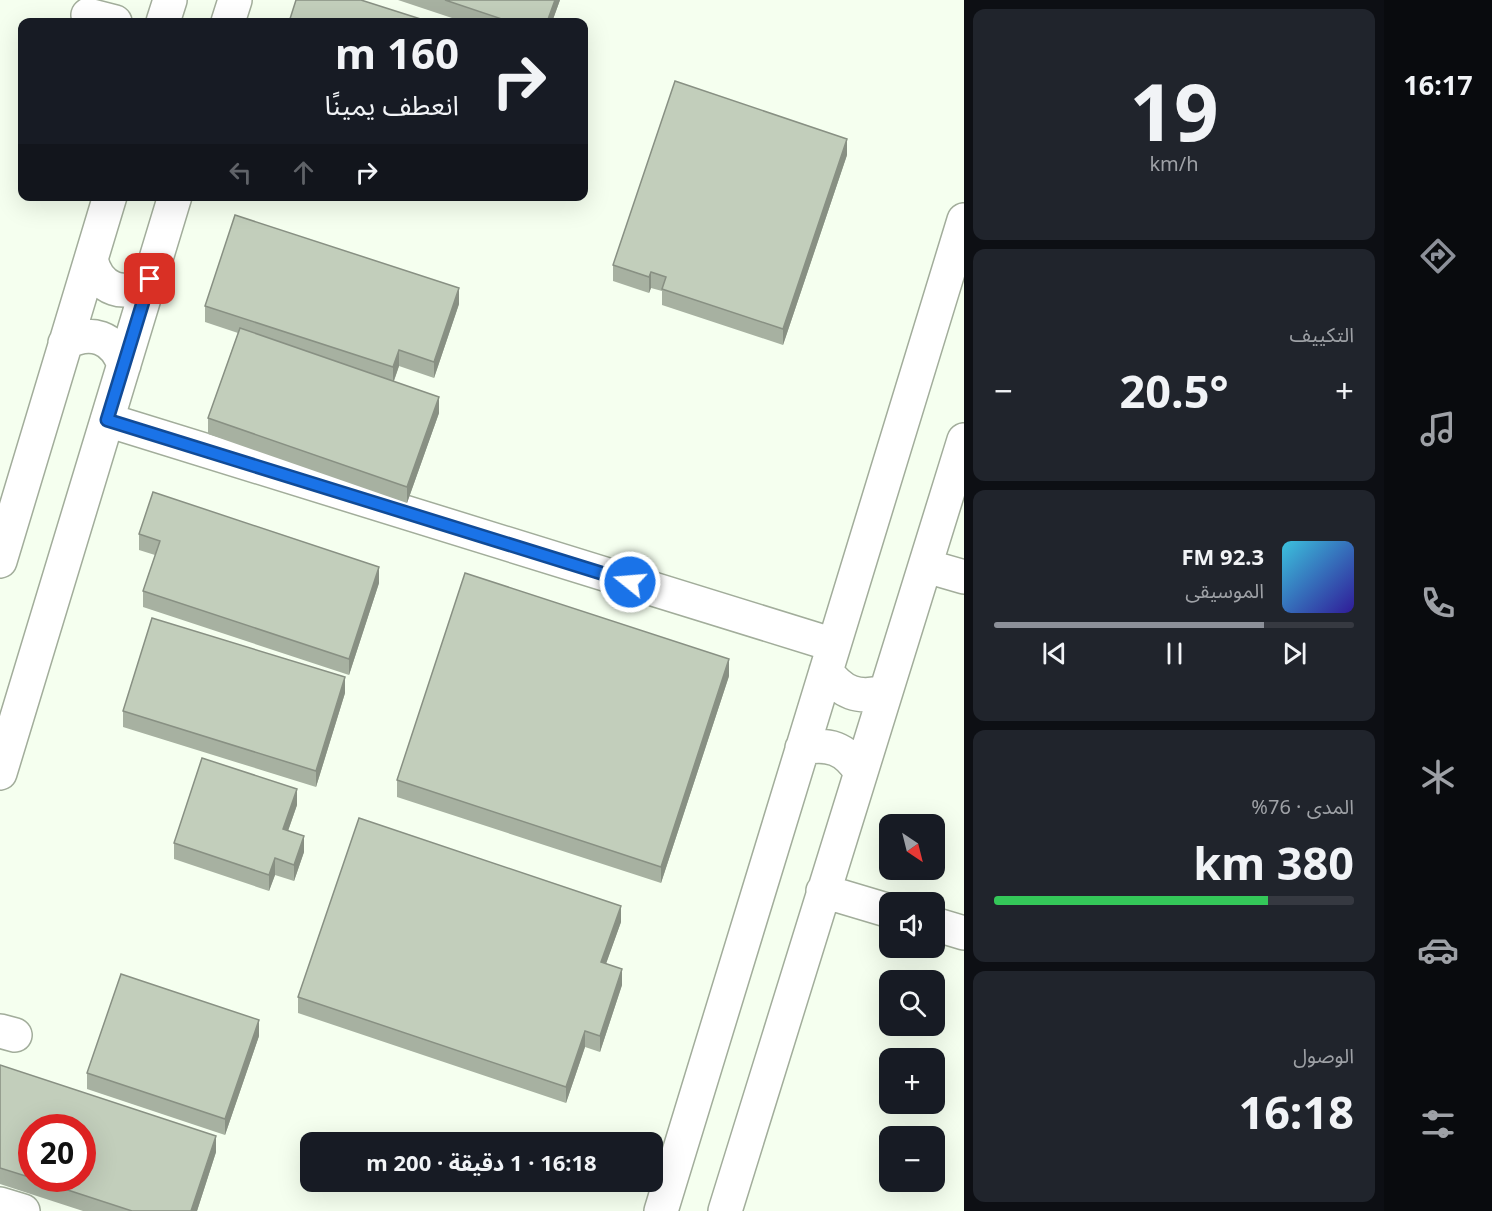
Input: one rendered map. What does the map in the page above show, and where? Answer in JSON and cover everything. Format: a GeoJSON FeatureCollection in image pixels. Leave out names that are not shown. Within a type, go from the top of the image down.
{"type":"FeatureCollection","features":[{"type":"Feature","properties":{"kind":"lane"},"geometry":{"type":"LineString","coordinates":[[164,18],[170,0]]}},
{"type":"Feature","properties":{"kind":"lane"},"geometry":{"type":"LineString","coordinates":[[229,18],[235,0]]}},
{"type":"Feature","properties":{"kind":"lane"},"geometry":{"type":"LineString","coordinates":[[0,561],[108,201]]}},
{"type":"Feature","properties":{"kind":"lane"},"geometry":{"type":"LineString","coordinates":[[0,773],[173,201]]}},
{"type":"Feature","properties":{"kind":"lane"},"geometry":{"type":"LineString","coordinates":[[661,1211],[964,220]]}},
{"type":"Feature","properties":{"kind":"lane"},"geometry":{"type":"LineString","coordinates":[[91,259],[99,280],[119,291],[130,291],[150,279]]}},
{"type":"Feature","properties":{"kind":"lane"},"geometry":{"type":"LineString","coordinates":[[65,343],[88,335],[101,337],[120,353],[124,365]]}},
{"type":"Feature","properties":{"kind":"lane"},"geometry":{"type":"LineString","coordinates":[[107,420],[830,658]]}},
{"type":"Feature","properties":{"kind":"lane"},"geometry":{"type":"LineString","coordinates":[[725,1211],[964,440]]}},
{"type":"Feature","properties":{"kind":"lane"},"geometry":{"type":"LineString","coordinates":[[926,566],[964,578]]}},
{"type":"Feature","properties":{"kind":"lane"},"geometry":{"type":"LineString","coordinates":[[830,658],[836,685],[851,694],[867,696],[884,692]]}},
{"type":"Feature","properties":{"kind":"lane"},"geometry":{"type":"LineString","coordinates":[[802,748],[820,744],[837,747],[851,757],[860,771]]}},
{"type":"Feature","properties":{"kind":"lane"},"geometry":{"type":"LineString","coordinates":[[823,891],[879,908]]}},
{"type":"Feature","properties":{"kind":"lane"},"geometry":{"type":"LineString","coordinates":[[945,927],[964,933]]}},
{"type":"Feature","properties":{"kind":"lane"},"geometry":{"type":"LineString","coordinates":[[0,1204],[23,1211]]}},
{"type":"Feature","properties":{"kind":"building"},"geometry":{"type":"Polygon","coordinates":[[[296,0],[361,0],[417,18],[290,18],[296,0]]]}},
{"type":"Feature","properties":{"kind":"building"},"geometry":{"type":"Polygon","coordinates":[[[445,0],[555,0],[548,18],[499,18],[445,0]]]}},
{"type":"Feature","properties":{"kind":"building"},"geometry":{"type":"Polygon","coordinates":[[[675,81],[847,139],[783,329],[662,289],[666,277],[651,272],[649,277],[613,265],[675,81]]]}},
{"type":"Feature","properties":{"kind":"building"},"geometry":{"type":"Polygon","coordinates":[[[235,215],[459,288],[434,362],[399,350],[393,367],[205,306],[235,215]]]}},
{"type":"Feature","properties":{"kind":"building"},"geometry":{"type":"Polygon","coordinates":[[[240,328],[439,397],[407,487],[208,418],[240,328]]]}},
{"type":"Feature","properties":{"kind":"building"},"geometry":{"type":"Polygon","coordinates":[[[153,492],[379,567],[349,659],[143,591],[160,541],[139,534],[153,492]]]}},
{"type":"Feature","properties":{"kind":"building"},"geometry":{"type":"Polygon","coordinates":[[[465,573],[729,659],[661,867],[397,780],[465,573]]]}},
{"type":"Feature","properties":{"kind":"building"},"geometry":{"type":"Polygon","coordinates":[[[152,618],[345,677],[316,771],[123,711],[152,618]]]}},
{"type":"Feature","properties":{"kind":"building"},"geometry":{"type":"Polygon","coordinates":[[[202,758],[297,789],[283,829],[304,836],[294,865],[275,858],[269,875],[174,843],[202,758]]]}},
{"type":"Feature","properties":{"kind":"building"},"geometry":{"type":"Polygon","coordinates":[[[359,818],[621,906],[601,962],[622,969],[600,1036],[585,1031],[566,1087],[298,997],[359,818]]]}},
{"type":"Feature","properties":{"kind":"building"},"geometry":{"type":"Polygon","coordinates":[[[121,974],[259,1020],[225,1119],[87,1073],[121,974]]]}},
{"type":"Feature","properties":{"kind":"building"},"geometry":{"type":"Polygon","coordinates":[[[0,1065],[216,1136],[191,1211],[132,1211],[74,1192],[96,1192],[96,1114],[18,1114],[18,1174],[0,1168],[0,1065]]]}},
{"type":"Feature","properties":{"kind":"route"},"geometry":{"type":"LineString","coordinates":[[150,279],[107,420],[630,582]]}}]}
